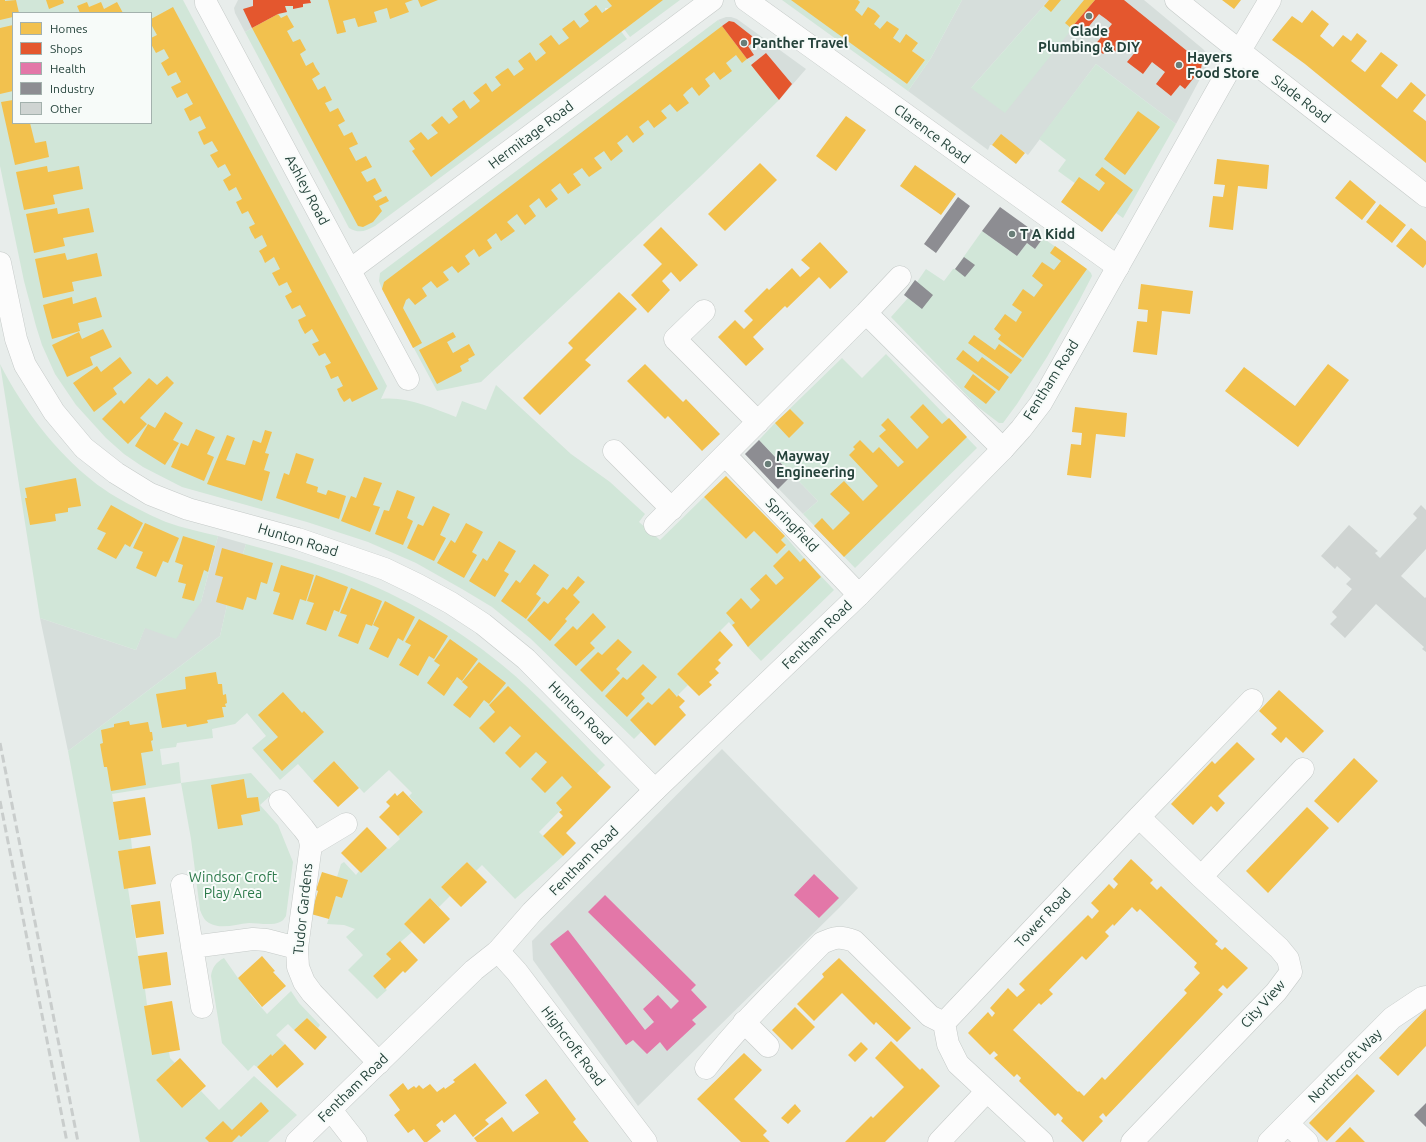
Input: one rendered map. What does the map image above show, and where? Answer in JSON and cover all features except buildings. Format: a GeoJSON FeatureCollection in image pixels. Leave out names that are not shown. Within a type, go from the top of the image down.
{"type":"FeatureCollection","features":[{"type":"Feature","properties":{"kind":"street","name":"Ashley Road"},"geometry":{"type":"LineString","coordinates":[[206,0],[206,3],[408,379]]}},
{"type":"Feature","properties":{"kind":"street","name":"Hermitage Road"},"geometry":{"type":"LineString","coordinates":[[350,270],[712,0]]}},
{"type":"Feature","properties":{"kind":"street","name":"Clarence Road"},"geometry":{"type":"LineString","coordinates":[[746,0],[1118,267]]}},
{"type":"Feature","properties":{"kind":"street","name":"Slade Road"},"geometry":{"type":"LineString","coordinates":[[1176,0],[1239,52],[1426,196]]}},
{"type":"Feature","properties":{"kind":"street","name":"Fentham Road"},"geometry":{"type":"LineString","coordinates":[[297,1142],[474,970],[498,951],[532,912],[655,790],[859,595],[1021,429],[1041,403],[1239,52],[1270,0]]}},
{"type":"Feature","properties":{"kind":"street","name":"Hunton Road"},"geometry":{"type":"LineString","coordinates":[[0,263],[16,339],[25,365],[54,412],[84,448],[116,473],[150,494],[188,509],[298,539],[385,569],[451,603],[483,624],[526,658],[655,790]]}},
{"type":"Feature","properties":{"kind":"street"},"geometry":{"type":"LineString","coordinates":[[655,525],[672,510],[900,277]]}},
{"type":"Feature","properties":{"kind":"street"},"geometry":{"type":"LineString","coordinates":[[704,311],[675,339],[758,422]]}},
{"type":"Feature","properties":{"kind":"street"},"geometry":{"type":"LineString","coordinates":[[866,313],[1003,449]]}},
{"type":"Feature","properties":{"kind":"street"},"geometry":{"type":"LineString","coordinates":[[614,451],[672,510]]}},
{"type":"Feature","properties":{"kind":"street","name":"Springfield"},"geometry":{"type":"LineString","coordinates":[[725,455],[859,595]]}},
{"type":"Feature","properties":{"kind":"street","name":"Tower Road"},"geometry":{"type":"LineString","coordinates":[[944,1024],[1139,817],[1252,700]]}},
{"type":"Feature","properties":{"kind":"street"},"geometry":{"type":"LineString","coordinates":[[1201,877],[1303,769]]}},
{"type":"Feature","properties":{"kind":"street","name":"Tudor Gardens"},"geometry":{"type":"LineString","coordinates":[[280,801],[309,836],[311,845],[297,948],[298,968],[304,982],[312,993],[379,1062]]}},
{"type":"Feature","properties":{"kind":"street","name":"City View"},"geometry":{"type":"LineString","coordinates":[[1132,1142],[1276,992],[1291,972],[1288,958],[1279,948],[1201,877],[1139,817]]}},
{"type":"Feature","properties":{"kind":"street","name":"Tudor Gardens"},"geometry":{"type":"LineString","coordinates":[[311,845],[346,824]]}},
{"type":"Feature","properties":{"kind":"street"},"geometry":{"type":"LineString","coordinates":[[182,885],[202,1007]]}},
{"type":"Feature","properties":{"kind":"street"},"geometry":{"type":"LineString","coordinates":[[706,1068],[726,1041],[822,943],[831,939],[843,937],[854,941],[930,1016],[944,1024],[948,1044],[958,1064],[1042,1142]]}},
{"type":"Feature","properties":{"kind":"street"},"geometry":{"type":"LineString","coordinates":[[192,947],[253,938],[297,948]]}},
{"type":"Feature","properties":{"kind":"street","name":"Highcroft Road"},"geometry":{"type":"LineString","coordinates":[[498,951],[522,978],[646,1142]]}},
{"type":"Feature","properties":{"kind":"street","name":"Northcroft Way"},"geometry":{"type":"LineString","coordinates":[[1269,1142],[1392,1018],[1422,998],[1426,997]]}},
{"type":"Feature","properties":{"kind":"street"},"geometry":{"type":"LineString","coordinates":[[744,1022],[768,1046]]}},
{"type":"Feature","properties":{"kind":"street"},"geometry":{"type":"LineString","coordinates":[[939,1142],[987,1091]]}},
{"type":"Feature","properties":{"kind":"street"},"geometry":{"type":"LineString","coordinates":[[331,1110],[356,1142]]}},
{"type":"Feature","properties":{"kind":"street"},"geometry":{"type":"LineString","coordinates":[[1288,1124],[1307,1142]]}},
{"type":"Feature","properties":{"kind":"shaded area"},"geometry":{"type":"Polygon","coordinates":[[[238,0],[310,0],[311,3],[303,4],[303,7],[278,14],[245,32],[235,13],[234,8],[238,0]]]}},
{"type":"Feature","properties":{"kind":"shaded area"},"geometry":{"type":"Polygon","coordinates":[[[962,0],[1049,0],[971,88],[1071,28],[1095,0],[1144,0],[1203,49],[1209,56],[1209,62],[1176,124],[1096,64],[1028,155],[1001,135],[992,145],[990,145],[988,150],[908,91],[931,58],[962,0]]]}},
{"type":"Feature","properties":{"kind":"shaded area"},"geometry":{"type":"Polygon","coordinates":[[[726,17],[737,19],[806,69],[779,100],[718,20],[726,17]]]}},
{"type":"Feature","properties":{"kind":"shaded area"},"geometry":{"type":"Polygon","coordinates":[[[759,440],[818,501],[803,514],[745,454],[759,440]]]}},
{"type":"Feature","properties":{"kind":"shaded area"},"geometry":{"type":"Polygon","coordinates":[[[218,536],[246,544],[227,605],[220,636],[68,751],[40,618],[136,650],[145,627],[201,602],[218,536]]]}},
{"type":"Feature","properties":{"kind":"shaded area"},"geometry":{"type":"Polygon","coordinates":[[[722,749],[858,888],[638,1106],[533,960],[532,941],[722,749]]]}},
{"type":"Feature","properties":{"kind":"green space"},"geometry":{"type":"Polygon","coordinates":[[[0,0],[183,0],[387,386],[381,399],[400,399],[410,401],[456,417],[462,401],[486,410],[496,385],[571,454],[610,482],[645,514],[639,522],[660,540],[704,497],[746,539],[754,531],[777,554],[786,546],[781,540],[785,536],[834,590],[761,661],[729,622],[677,674],[688,685],[634,739],[531,639],[492,607],[416,563],[368,542],[307,522],[182,487],[143,467],[124,454],[106,438],[76,405],[55,374],[42,345],[24,281],[0,166],[0,0]]]}},
{"type":"Feature","properties":{"kind":"green space"},"geometry":{"type":"Polygon","coordinates":[[[310,0],[680,0],[630,37],[608,8],[605,8],[605,11],[627,39],[375,226],[365,230],[356,231],[349,228],[245,32],[278,14],[285,6],[293,6],[293,9],[303,7],[303,4],[311,3],[310,0]]]}},
{"type":"Feature","properties":{"kind":"green space"},"geometry":{"type":"Polygon","coordinates":[[[782,0],[962,0],[931,58],[908,91],[782,0]],[[918,43],[889,71],[907,84],[925,60],[912,51],[918,43]]]}},
{"type":"Feature","properties":{"kind":"green space"},"geometry":{"type":"Polygon","coordinates":[[[1049,0],[1095,0],[1005,113],[971,88],[1049,0]]]}},
{"type":"Feature","properties":{"kind":"green space"},"geometry":{"type":"Polygon","coordinates":[[[718,20],[779,100],[701,176],[481,382],[437,391],[382,289],[379,281],[380,273],[718,20]]]}},
{"type":"Feature","properties":{"kind":"green space"},"geometry":{"type":"Polygon","coordinates":[[[1096,64],[1176,124],[1123,218],[1058,171],[1066,160],[1039,139],[1096,64]]]}},
{"type":"Feature","properties":{"kind":"green space"},"geometry":{"type":"Polygon","coordinates":[[[982,231],[1017,256],[1027,243],[1035,249],[1043,238],[1087,269],[1092,276],[1047,357],[1003,423],[999,423],[978,407],[891,317],[908,298],[904,295],[915,280],[917,282],[926,269],[944,281],[953,269],[955,269],[982,231]]]}},
{"type":"Feature","properties":{"kind":"green space"},"geometry":{"type":"Polygon","coordinates":[[[886,354],[977,448],[855,568],[803,514],[818,501],[759,440],[842,358],[862,378],[886,354]]]}},
{"type":"Feature","properties":{"kind":"green space"},"geometry":{"type":"Polygon","coordinates":[[[0,364],[19,397],[41,428],[66,457],[94,482],[128,504],[166,522],[218,536],[201,602],[176,639],[145,628],[136,650],[40,618],[0,364]]]}},
{"type":"Feature","properties":{"kind":"green space"},"geometry":{"type":"Polygon","coordinates":[[[246,544],[279,553],[355,578],[399,598],[442,622],[482,649],[515,676],[541,700],[605,765],[539,832],[563,856],[515,899],[482,865],[476,871],[467,862],[441,887],[450,896],[439,907],[430,898],[404,924],[412,932],[387,954],[391,959],[373,976],[387,990],[377,999],[348,970],[363,955],[346,937],[355,929],[344,925],[327,924],[336,896],[342,898],[337,877],[341,864],[344,862],[356,875],[359,871],[361,873],[387,848],[389,849],[400,839],[398,836],[423,812],[409,796],[412,793],[389,770],[364,793],[334,761],[313,781],[298,764],[280,780],[252,748],[266,736],[247,713],[235,724],[212,729],[213,738],[177,743],[176,747],[160,749],[162,765],[179,762],[181,783],[112,794],[119,840],[131,838],[132,849],[118,851],[128,888],[143,989],[145,989],[147,1005],[144,1006],[169,1052],[170,1058],[175,1063],[156,1080],[182,1108],[201,1091],[219,1110],[254,1076],[297,1115],[268,1142],[140,1142],[68,751],[220,636],[227,605],[246,544]]]}},
{"type":"Feature","properties":{"kind":"green space","name":"Windsor Croft Play Area"},"geometry":{"type":"Polygon","coordinates":[[[251,773],[271,795],[260,805],[278,825],[293,862],[286,916],[282,921],[273,924],[249,923],[218,926],[209,923],[204,919],[200,910],[191,839],[181,783],[251,773]]]}},
{"type":"Feature","properties":{"kind":"green space"},"geometry":{"type":"Polygon","coordinates":[[[224,958],[238,978],[251,992],[250,994],[267,1014],[291,991],[299,1003],[320,1025],[318,1028],[307,1018],[294,1030],[288,1024],[276,1035],[285,1044],[257,1067],[254,1065],[248,1071],[222,1043],[211,976],[212,970],[219,961],[224,958]]]}},
{"type":"Feature","properties":{"kind":"railway"},"geometry":{"type":"LineString","coordinates":[[0,743],[78,1142]]}},
{"type":"Feature","properties":{"kind":"railway"},"geometry":{"type":"LineString","coordinates":[[0,801],[67,1142]]}},
{"type":"Feature","properties":{"kind":"place","name":"Glade Plumbing & DIY"},"geometry":{"type":"Point","coordinates":[1089,16]}},
{"type":"Feature","properties":{"kind":"place","name":"Panther Travel"},"geometry":{"type":"Point","coordinates":[744,43]}},
{"type":"Feature","properties":{"kind":"place","name":"Hayers Food Store"},"geometry":{"type":"Point","coordinates":[1179,65]}},
{"type":"Feature","properties":{"kind":"place","name":"T A Kidd"},"geometry":{"type":"Point","coordinates":[1012,234]}},
{"type":"Feature","properties":{"kind":"place","name":"Mayway Engineering"},"geometry":{"type":"Point","coordinates":[768,464]}}]}
